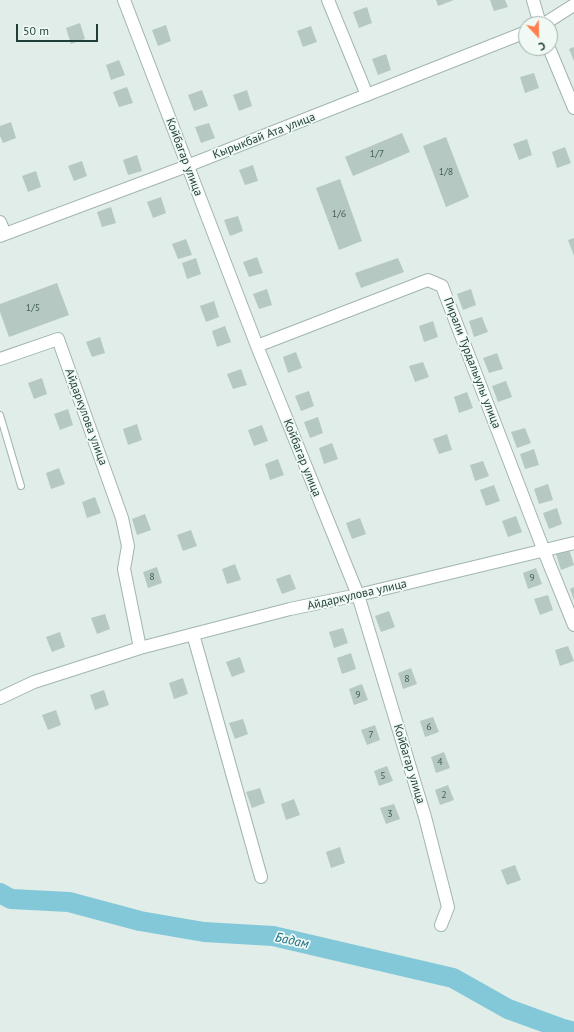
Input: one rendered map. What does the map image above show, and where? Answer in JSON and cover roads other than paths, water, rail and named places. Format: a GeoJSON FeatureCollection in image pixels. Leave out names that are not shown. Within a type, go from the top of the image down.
{"type":"FeatureCollection","features":[{"type":"Feature","properties":{"kind":"street","name":"Койбагар улица"},"geometry":{"type":"LineString","coordinates":[[124,0],[257,346],[358,595],[426,817],[448,907],[441,925]]}},
{"type":"Feature","properties":{"kind":"street"},"geometry":{"type":"LineString","coordinates":[[328,0],[367,95]]}},
{"type":"Feature","properties":{"kind":"street"},"geometry":{"type":"LineString","coordinates":[[533,0],[538,16]]}},
{"type":"Feature","properties":{"kind":"street"},"geometry":{"type":"LineString","coordinates":[[556,16],[574,4]]}},
{"type":"Feature","properties":{"kind":"street","name":"Кырыкбай Ата улица"},"geometry":{"type":"LineString","coordinates":[[2,235],[187,166],[518,35]]}},
{"type":"Feature","properties":{"kind":"street"},"geometry":{"type":"LineString","coordinates":[[552,56],[574,108]]}},
{"type":"Feature","properties":{"kind":"street"},"geometry":{"type":"LineString","coordinates":[[0,222],[2,235]]}},
{"type":"Feature","properties":{"kind":"street","name":"Пирали Турдалыулы улица"},"geometry":{"type":"LineString","coordinates":[[257,346],[428,280],[442,286],[574,625]]}},
{"type":"Feature","properties":{"kind":"street","name":"Айдаркулова улица"},"geometry":{"type":"LineString","coordinates":[[0,359],[58,339],[122,518],[128,546],[124,569],[140,648]]}},
{"type":"Feature","properties":{"kind":"street","name":"Айдаркулова улица"},"geometry":{"type":"LineString","coordinates":[[0,698],[34,682],[140,648],[290,610],[574,543]]}},
{"type":"Feature","properties":{"kind":"street"},"geometry":{"type":"LineString","coordinates":[[193,634],[261,877]]}},
{"type":"Feature","properties":{"kind":"lane"},"geometry":{"type":"LineString","coordinates":[[0,415],[21,486]]}},
{"type":"Feature","properties":{"kind":"waterway","name":"Бадам"},"geometry":{"type":"LineString","coordinates":[[0,893],[11,899],[69,902],[140,921],[204,932],[273,936],[453,978],[508,1009],[574,1032]]}}]}
